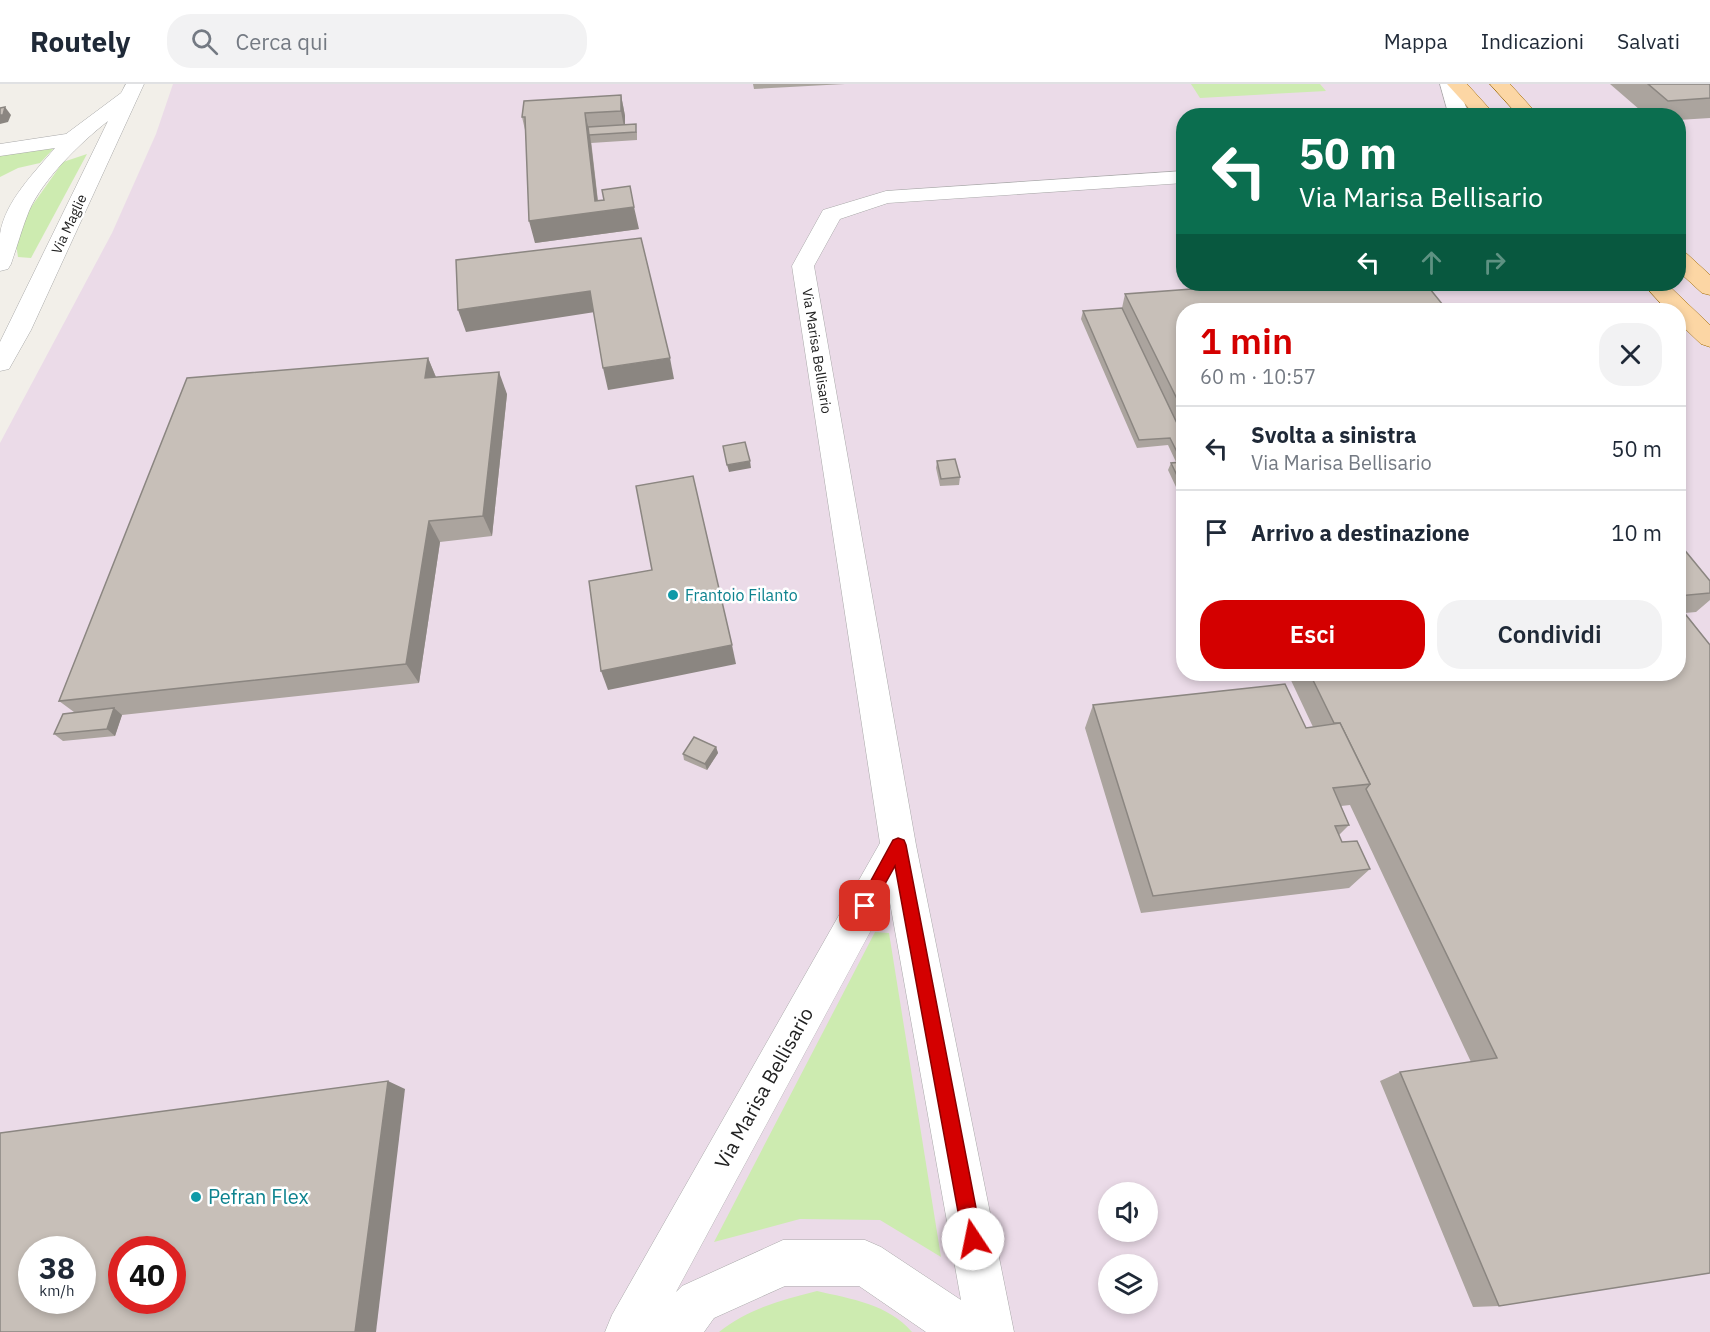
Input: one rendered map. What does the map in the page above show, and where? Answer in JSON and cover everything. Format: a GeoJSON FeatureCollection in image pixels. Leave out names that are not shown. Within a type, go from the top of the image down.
{"type":"FeatureCollection","features":[{"type":"Feature","properties":{"kind":"main road"},"geometry":{"type":"LineString","coordinates":[[1456,84],[1479,108]]}},
{"type":"Feature","properties":{"kind":"main road"},"geometry":{"type":"LineString","coordinates":[[1499,84],[1522,108]]}},
{"type":"Feature","properties":{"kind":"main road"},"geometry":{"type":"LineString","coordinates":[[1686,266],[1710,288]]}},
{"type":"Feature","properties":{"kind":"main road"},"geometry":{"type":"LineString","coordinates":[[1661,291],[1673,303]]}},
{"type":"Feature","properties":{"kind":"main road"},"geometry":{"type":"LineString","coordinates":[[1686,315],[1710,339]]}},
{"type":"Feature","properties":{"kind":"street"},"geometry":{"type":"LineString","coordinates":[[1449,84],[1456,108]]}},
{"type":"Feature","properties":{"kind":"street"},"geometry":{"type":"LineString","coordinates":[[20,265],[19,210],[30,192],[72,139],[133,89]]}},
{"type":"Feature","properties":{"kind":"street","name":"Via Maglie"},"geometry":{"type":"LineString","coordinates":[[0,363],[20,265],[106,146],[133,89]]}},
{"type":"Feature","properties":{"kind":"street"},"geometry":{"type":"LineString","coordinates":[[0,150],[72,139]]}},
{"type":"Feature","properties":{"kind":"street"},"geometry":{"type":"LineString","coordinates":[[58,155],[106,146]]}},
{"type":"Feature","properties":{"kind":"street","name":"Via Marisa Bellisario"},"geometry":{"type":"LineString","coordinates":[[990,1332],[898,845],[803,266],[831,215],[886,197],[1176,178]]}},
{"type":"Feature","properties":{"kind":"street"},"geometry":{"type":"LineString","coordinates":[[6,195],[30,192]]}},
{"type":"Feature","properties":{"kind":"street","name":"Via Marisa Bellisario"},"geometry":{"type":"LineString","coordinates":[[629,1332],[898,845]]}},
{"type":"Feature","properties":{"kind":"street"},"geometry":{"type":"LineString","coordinates":[[674,1332],[698,1302],[783,1263],[865,1263],[945,1317],[955,1332]]}},
{"type":"Feature","properties":{"kind":"shaded area"},"geometry":{"type":"Polygon","coordinates":[[[173,84],[1710,84],[1710,1332],[0,1332],[0,443],[112,233],[156,134],[173,84]]]}},
{"type":"Feature","properties":{"kind":"green space"},"geometry":{"type":"Polygon","coordinates":[[[1191,84],[1320,84],[1326,91],[1200,98],[1191,84]]]}},
{"type":"Feature","properties":{"kind":"green space"},"geometry":{"type":"Polygon","coordinates":[[[56,146],[40,163],[18,168],[0,177],[0,153],[56,146]]]}},
{"type":"Feature","properties":{"kind":"green space"},"geometry":{"type":"Polygon","coordinates":[[[87,154],[31,258],[18,257],[16,244],[29,210],[63,162],[87,154]]]}},
{"type":"Feature","properties":{"kind":"green space"},"geometry":{"type":"Polygon","coordinates":[[[875,932],[889,933],[941,1257],[880,1220],[800,1219],[714,1242],[875,932]]]}},
{"type":"Feature","properties":{"kind":"green space"},"geometry":{"type":"Polygon","coordinates":[[[817,1291],[856,1300],[880,1309],[892,1315],[912,1332],[719,1332],[753,1311],[817,1291]]]}},
{"type":"Feature","properties":{"kind":"building"},"geometry":{"type":"Polygon","coordinates":[[[1648,84],[1710,84],[1710,98],[1668,101],[1648,84]]]}},
{"type":"Feature","properties":{"kind":"building"},"geometry":{"type":"Polygon","coordinates":[[[621,95],[621,111],[585,113],[595,201],[604,200],[602,190],[630,186],[634,207],[529,221],[525,117],[522,117],[524,101],[621,95]]]}},
{"type":"Feature","properties":{"kind":"building"},"geometry":{"type":"Polygon","coordinates":[[[5,107],[3,115],[0,115],[0,108],[5,107]]]}},
{"type":"Feature","properties":{"kind":"building"},"geometry":{"type":"Polygon","coordinates":[[[636,124],[636,132],[589,135],[588,127],[636,124]]]}},
{"type":"Feature","properties":{"kind":"building"},"geometry":{"type":"Polygon","coordinates":[[[641,238],[670,358],[603,368],[590,291],[458,310],[456,260],[641,238]]]}},
{"type":"Feature","properties":{"kind":"building"},"geometry":{"type":"Polygon","coordinates":[[[1176,290],[1432,291],[1441,303],[1176,303],[1176,397],[1125,294],[1176,290]]]}},
{"type":"Feature","properties":{"kind":"building"},"geometry":{"type":"Polygon","coordinates":[[[1122,308],[1176,421],[1176,450],[1170,438],[1139,440],[1083,311],[1122,308]]]}},
{"type":"Feature","properties":{"kind":"building"},"geometry":{"type":"Polygon","coordinates":[[[428,358],[425,378],[499,372],[483,516],[429,521],[406,664],[59,701],[187,378],[428,358]]]}},
{"type":"Feature","properties":{"kind":"building"},"geometry":{"type":"Polygon","coordinates":[[[745,442],[750,461],[727,465],[723,446],[745,442]]]}},
{"type":"Feature","properties":{"kind":"building"},"geometry":{"type":"Polygon","coordinates":[[[955,459],[960,477],[941,479],[937,461],[955,459]]]}},
{"type":"Feature","properties":{"kind":"building"},"geometry":{"type":"Polygon","coordinates":[[[1171,463],[1176,463],[1176,473],[1171,463]]]}},
{"type":"Feature","properties":{"kind":"building","name":"Frantoio Filanto"},"geometry":{"type":"Polygon","coordinates":[[[693,476],[732,645],[601,671],[589,581],[652,570],[636,486],[693,476]]]}},
{"type":"Feature","properties":{"kind":"building"},"geometry":{"type":"Polygon","coordinates":[[[1686,552],[1710,581],[1710,593],[1686,595],[1686,552]]]}},
{"type":"Feature","properties":{"kind":"building"},"geometry":{"type":"Polygon","coordinates":[[[1686,615],[1710,645],[1710,1273],[1499,1306],[1400,1072],[1497,1058],[1366,789],[1370,784],[1340,723],[1334,723],[1313,681],[1686,681],[1686,615]]]}},
{"type":"Feature","properties":{"kind":"building"},"geometry":{"type":"Polygon","coordinates":[[[1285,684],[1306,728],[1340,723],[1370,784],[1333,788],[1349,825],[1335,826],[1342,842],[1357,841],[1370,869],[1153,896],[1093,705],[1285,684]]]}},
{"type":"Feature","properties":{"kind":"building"},"geometry":{"type":"Polygon","coordinates":[[[114,708],[107,729],[54,734],[63,714],[114,708]]]}},
{"type":"Feature","properties":{"kind":"building"},"geometry":{"type":"Polygon","coordinates":[[[694,737],[716,747],[705,764],[683,754],[694,737]]]}},
{"type":"Feature","properties":{"kind":"building","name":"Pefran Flex"},"geometry":{"type":"Polygon","coordinates":[[[388,1081],[355,1332],[0,1332],[0,1133],[388,1081]]]}},
{"type":"Feature","properties":{"kind":"place","name":"Frantoio Filanto"},"geometry":{"type":"Point","coordinates":[673,595]}},
{"type":"Feature","properties":{"kind":"place","name":"Pefran Flex"},"geometry":{"type":"Point","coordinates":[196,1197]}},
{"type":"Feature","properties":{"kind":"route"},"geometry":{"type":"LineString","coordinates":[[865,906],[898,845],[973,1239]]}}]}
